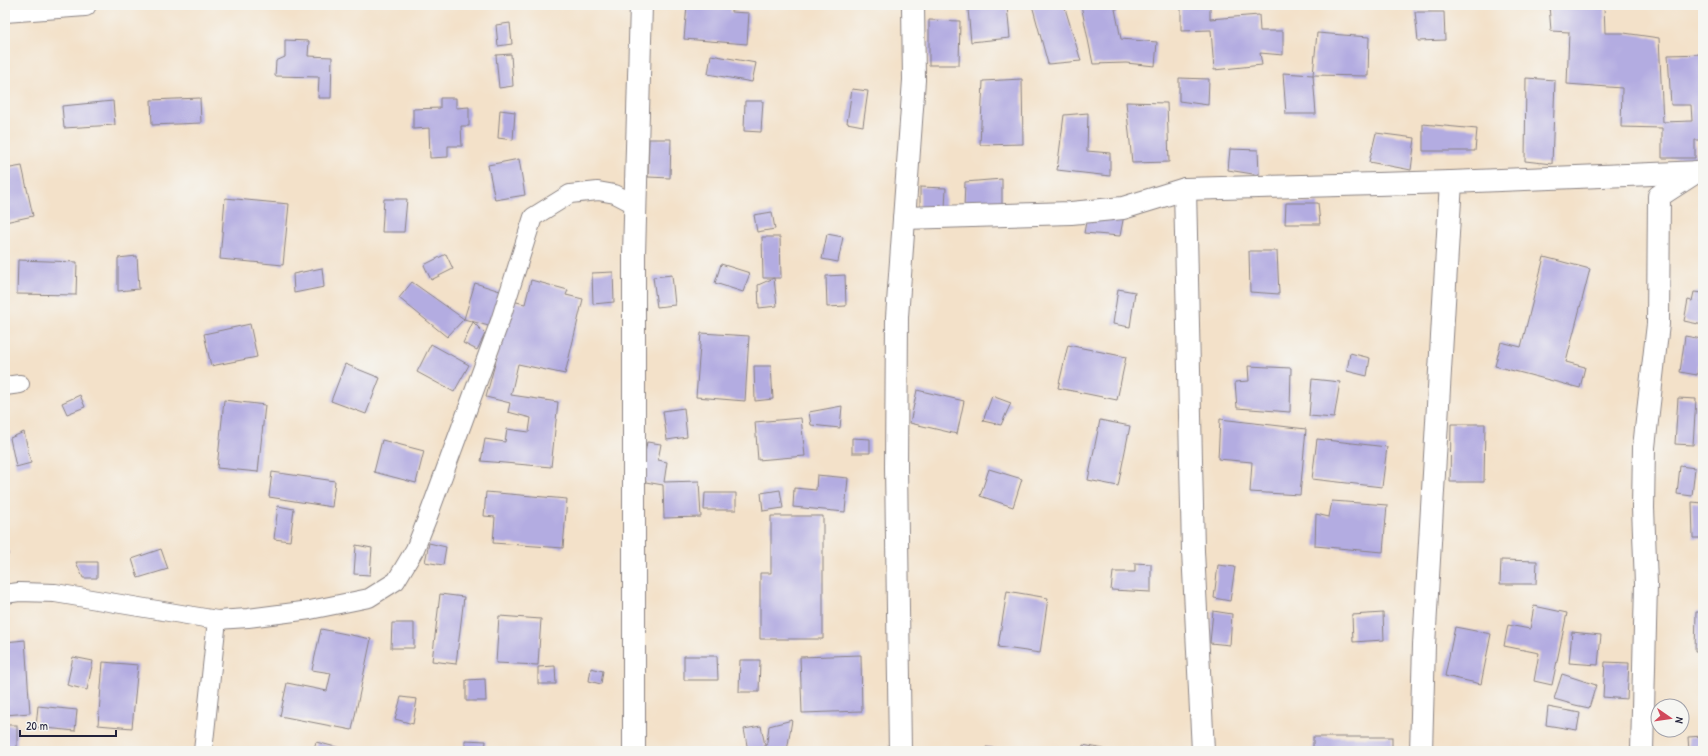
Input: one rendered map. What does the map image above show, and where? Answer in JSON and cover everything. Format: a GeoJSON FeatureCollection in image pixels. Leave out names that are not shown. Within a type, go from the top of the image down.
{"type":"FeatureCollection","features":[{"type":"Feature","properties":{"kind":"street"},"geometry":{"type":"LineString","coordinates":[[5,11],[85,5]]}},
{"type":"Feature","properties":{"kind":"street"},"geometry":{"type":"LineString","coordinates":[[634,751],[634,254],[642,5]]}},
{"type":"Feature","properties":{"kind":"street"},"geometry":{"type":"LineString","coordinates":[[900,751],[896,475],[897,317],[914,80],[913,5]]}},
{"type":"Feature","properties":{"kind":"street"},"geometry":{"type":"LineString","coordinates":[[904,218],[1071,213],[1123,208],[1185,189],[1451,182],[1700,172]]}},
{"type":"Feature","properties":{"kind":"street"},"geometry":{"type":"LineString","coordinates":[[1642,751],[1646,584],[1643,508],[1644,447],[1658,324],[1658,196],[1700,172]]}},
{"type":"Feature","properties":{"kind":"street"},"geometry":{"type":"LineString","coordinates":[[1421,751],[1424,645],[1451,182]]}},
{"type":"Feature","properties":{"kind":"street"},"geometry":{"type":"LineString","coordinates":[[1185,189],[1194,551],[1203,751]]}},
{"type":"Feature","properties":{"kind":"lane"},"geometry":{"type":"LineString","coordinates":[[5,594],[19,592],[56,593],[217,620],[248,618],[310,610],[369,598],[396,581],[415,549],[430,514],[500,321],[533,217],[570,194],[604,192],[615,194],[636,205]]}},
{"type":"Feature","properties":{"kind":"lane"},"geometry":{"type":"LineString","coordinates":[[203,751],[217,620]]}},
{"type":"Feature","properties":{"kind":"building"},"geometry":{"type":"Polygon","coordinates":[[[687,5],[731,5],[731,12],[749,13],[747,44],[684,39],[687,5]]]}},
{"type":"Feature","properties":{"kind":"building"},"geometry":{"type":"Polygon","coordinates":[[[1032,5],[1064,5],[1081,61],[1048,64],[1032,5]]]}},
{"type":"Feature","properties":{"kind":"building"},"geometry":{"type":"Polygon","coordinates":[[[1081,5],[1131,5],[1131,7],[1115,9],[1121,39],[1157,42],[1155,66],[1126,63],[1093,64],[1081,5]]]}},
{"type":"Feature","properties":{"kind":"building"},"geometry":{"type":"Polygon","coordinates":[[[1181,5],[1210,5],[1210,19],[1259,15],[1260,31],[1283,31],[1283,55],[1260,53],[1262,65],[1214,70],[1211,30],[1181,31],[1181,5]]]}},
{"type":"Feature","properties":{"kind":"building"},"geometry":{"type":"Polygon","coordinates":[[[1549,5],[1604,5],[1605,33],[1624,33],[1659,38],[1663,122],[1692,121],[1691,105],[1671,105],[1668,55],[1703,54],[1703,140],[1695,140],[1695,158],[1662,158],[1662,128],[1621,127],[1622,88],[1567,84],[1569,32],[1551,31],[1549,5]]]}},
{"type":"Feature","properties":{"kind":"building"},"geometry":{"type":"Polygon","coordinates":[[[1007,6],[1010,38],[971,42],[968,9],[1007,6]]]}},
{"type":"Feature","properties":{"kind":"building"},"geometry":{"type":"Polygon","coordinates":[[[1415,12],[1444,12],[1445,40],[1418,41],[1415,12]]]}},
{"type":"Feature","properties":{"kind":"building"},"geometry":{"type":"Polygon","coordinates":[[[929,20],[960,21],[959,65],[929,65],[929,20]]]}},
{"type":"Feature","properties":{"kind":"building"},"geometry":{"type":"Polygon","coordinates":[[[510,23],[512,44],[498,46],[496,25],[510,23]]]}},
{"type":"Feature","properties":{"kind":"building"},"geometry":{"type":"Polygon","coordinates":[[[1317,33],[1369,37],[1368,76],[1313,75],[1317,33]]]}},
{"type":"Feature","properties":{"kind":"building"},"geometry":{"type":"Polygon","coordinates":[[[285,40],[309,41],[308,56],[332,57],[331,98],[318,98],[319,77],[275,76],[276,61],[285,57],[285,40]]]}},
{"type":"Feature","properties":{"kind":"building"},"geometry":{"type":"Polygon","coordinates":[[[511,54],[513,86],[499,88],[496,55],[511,54]]]}},
{"type":"Feature","properties":{"kind":"building"},"geometry":{"type":"Polygon","coordinates":[[[711,55],[756,63],[752,82],[708,74],[711,55]]]}},
{"type":"Feature","properties":{"kind":"building"},"geometry":{"type":"Polygon","coordinates":[[[1283,73],[1313,75],[1316,114],[1286,114],[1283,73]]]}},
{"type":"Feature","properties":{"kind":"building"},"geometry":{"type":"Polygon","coordinates":[[[1179,78],[1209,79],[1208,105],[1179,101],[1179,78]]]}},
{"type":"Feature","properties":{"kind":"building"},"geometry":{"type":"Polygon","coordinates":[[[1526,78],[1555,80],[1552,164],[1525,161],[1526,78]]]}},
{"type":"Feature","properties":{"kind":"building"},"geometry":{"type":"Polygon","coordinates":[[[1022,79],[1023,144],[980,145],[983,81],[1022,79]]]}},
{"type":"Feature","properties":{"kind":"building"},"geometry":{"type":"Polygon","coordinates":[[[852,89],[868,91],[863,126],[847,123],[852,89]]]}},
{"type":"Feature","properties":{"kind":"building"},"geometry":{"type":"Polygon","coordinates":[[[200,98],[201,123],[152,125],[151,100],[200,98]]]}},
{"type":"Feature","properties":{"kind":"building"},"geometry":{"type":"Polygon","coordinates":[[[440,98],[456,98],[456,108],[469,107],[469,126],[461,126],[462,146],[448,146],[448,157],[430,158],[429,128],[413,129],[413,109],[440,108],[440,98]]]}},
{"type":"Feature","properties":{"kind":"building"},"geometry":{"type":"Polygon","coordinates":[[[113,101],[115,125],[64,128],[62,106],[113,101]]]}},
{"type":"Feature","properties":{"kind":"building"},"geometry":{"type":"Polygon","coordinates":[[[745,101],[763,101],[761,132],[744,131],[745,101]]]}},
{"type":"Feature","properties":{"kind":"building"},"geometry":{"type":"Polygon","coordinates":[[[1126,102],[1167,103],[1169,162],[1132,163],[1126,102]]]}},
{"type":"Feature","properties":{"kind":"building"},"geometry":{"type":"Polygon","coordinates":[[[500,110],[515,112],[513,140],[498,138],[500,110]]]}},
{"type":"Feature","properties":{"kind":"building"},"geometry":{"type":"Polygon","coordinates":[[[1088,113],[1087,151],[1110,153],[1110,176],[1057,170],[1064,115],[1088,113]]]}},
{"type":"Feature","properties":{"kind":"building"},"geometry":{"type":"Polygon","coordinates":[[[1423,124],[1477,129],[1475,151],[1423,151],[1423,124]]]}},
{"type":"Feature","properties":{"kind":"building"},"geometry":{"type":"Polygon","coordinates":[[[1376,133],[1415,138],[1411,170],[1369,162],[1376,133]]]}},
{"type":"Feature","properties":{"kind":"building"},"geometry":{"type":"Polygon","coordinates":[[[649,139],[671,139],[670,178],[648,177],[649,139]]]}},
{"type":"Feature","properties":{"kind":"building"},"geometry":{"type":"Polygon","coordinates":[[[1230,149],[1258,150],[1259,175],[1228,170],[1230,149]]]}},
{"type":"Feature","properties":{"kind":"building"},"geometry":{"type":"Polygon","coordinates":[[[519,159],[525,195],[495,200],[488,165],[519,159]]]}},
{"type":"Feature","properties":{"kind":"building"},"geometry":{"type":"Polygon","coordinates":[[[22,166],[33,216],[5,222],[5,169],[22,166]]]}},
{"type":"Feature","properties":{"kind":"building"},"geometry":{"type":"Polygon","coordinates":[[[1002,179],[1002,207],[964,208],[965,182],[1002,179]]]}},
{"type":"Feature","properties":{"kind":"building"},"geometry":{"type":"Polygon","coordinates":[[[920,187],[946,188],[945,209],[920,209],[920,187]]]}},
{"type":"Feature","properties":{"kind":"building"},"geometry":{"type":"Polygon","coordinates":[[[225,198],[289,204],[283,265],[220,259],[225,198]]]}},
{"type":"Feature","properties":{"kind":"building"},"geometry":{"type":"Polygon","coordinates":[[[384,199],[407,199],[404,232],[382,232],[384,199]]]}},
{"type":"Feature","properties":{"kind":"building"},"geometry":{"type":"Polygon","coordinates":[[[1286,203],[1318,203],[1320,224],[1285,224],[1286,203]]]}},
{"type":"Feature","properties":{"kind":"building"},"geometry":{"type":"Polygon","coordinates":[[[772,212],[775,229],[757,232],[754,215],[772,212]]]}},
{"type":"Feature","properties":{"kind":"building"},"geometry":{"type":"Polygon","coordinates":[[[1124,215],[1120,236],[1084,233],[1087,216],[1124,215]]]}},
{"type":"Feature","properties":{"kind":"building"},"geometry":{"type":"Polygon","coordinates":[[[827,234],[843,237],[838,262],[822,259],[827,234]]]}},
{"type":"Feature","properties":{"kind":"building"},"geometry":{"type":"Polygon","coordinates":[[[762,237],[780,237],[781,278],[763,278],[762,237]]]}},
{"type":"Feature","properties":{"kind":"building"},"geometry":{"type":"Polygon","coordinates":[[[1249,251],[1277,251],[1279,294],[1250,292],[1249,251]]]}},
{"type":"Feature","properties":{"kind":"building"},"geometry":{"type":"Polygon","coordinates":[[[446,254],[453,269],[431,280],[424,265],[446,254]]]}},
{"type":"Feature","properties":{"kind":"building"},"geometry":{"type":"Polygon","coordinates":[[[137,256],[139,289],[118,291],[118,258],[137,256]]]}},
{"type":"Feature","properties":{"kind":"building"},"geometry":{"type":"Polygon","coordinates":[[[1544,257],[1590,269],[1566,362],[1585,367],[1580,388],[1495,366],[1501,342],[1521,347],[1544,257]]]}},
{"type":"Feature","properties":{"kind":"building"},"geometry":{"type":"Polygon","coordinates":[[[18,260],[77,262],[76,295],[17,294],[18,260]]]}},
{"type":"Feature","properties":{"kind":"building"},"geometry":{"type":"Polygon","coordinates":[[[721,264],[750,273],[743,292],[715,283],[721,264]]]}},
{"type":"Feature","properties":{"kind":"building"},"geometry":{"type":"Polygon","coordinates":[[[322,268],[324,287],[294,293],[293,274],[322,268]]]}},
{"type":"Feature","properties":{"kind":"building"},"geometry":{"type":"Polygon","coordinates":[[[613,272],[614,302],[593,304],[592,273],[613,272]]]}},
{"type":"Feature","properties":{"kind":"building"},"geometry":{"type":"Polygon","coordinates":[[[672,275],[675,305],[657,307],[653,277],[672,275]]]}},
{"type":"Feature","properties":{"kind":"building"},"geometry":{"type":"Polygon","coordinates":[[[845,275],[846,306],[827,307],[826,276],[845,275]]]}},
{"type":"Feature","properties":{"kind":"building"},"geometry":{"type":"Polygon","coordinates":[[[774,278],[777,306],[759,308],[758,285],[774,278]]]}},
{"type":"Feature","properties":{"kind":"building"},"geometry":{"type":"Polygon","coordinates":[[[531,280],[568,290],[566,295],[583,299],[565,374],[518,364],[511,395],[558,402],[551,467],[481,461],[485,439],[505,442],[507,429],[529,432],[531,418],[508,412],[510,403],[486,397],[512,301],[525,304],[531,280]]]}},
{"type":"Feature","properties":{"kind":"building"},"geometry":{"type":"Polygon","coordinates":[[[412,282],[464,319],[447,337],[399,298],[412,282]]]}},
{"type":"Feature","properties":{"kind":"building"},"geometry":{"type":"Polygon","coordinates":[[[475,283],[503,292],[492,327],[464,319],[475,283]]]}},
{"type":"Feature","properties":{"kind":"building"},"geometry":{"type":"Polygon","coordinates":[[[1118,289],[1135,292],[1130,327],[1113,324],[1118,289]]]}},
{"type":"Feature","properties":{"kind":"building"},"geometry":{"type":"Polygon","coordinates":[[[1694,292],[1703,293],[1701,302],[1703,303],[1703,325],[1684,321],[1688,300],[1692,301],[1694,292]]]}},
{"type":"Feature","properties":{"kind":"building"},"geometry":{"type":"Polygon","coordinates":[[[473,322],[485,334],[477,350],[463,343],[473,322]]]}},
{"type":"Feature","properties":{"kind":"building"},"geometry":{"type":"Polygon","coordinates":[[[250,324],[257,357],[211,366],[204,334],[250,324]]]}},
{"type":"Feature","properties":{"kind":"building"},"geometry":{"type":"Polygon","coordinates":[[[701,333],[749,336],[745,401],[696,397],[701,333]]]}},
{"type":"Feature","properties":{"kind":"building"},"geometry":{"type":"Polygon","coordinates":[[[1685,336],[1702,339],[1701,348],[1703,348],[1703,365],[1699,364],[1697,375],[1680,372],[1685,336]]]}},
{"type":"Feature","properties":{"kind":"building"},"geometry":{"type":"Polygon","coordinates":[[[431,344],[469,365],[454,392],[417,372],[431,344]]]}},
{"type":"Feature","properties":{"kind":"building"},"geometry":{"type":"Polygon","coordinates":[[[1068,345],[1126,357],[1117,400],[1058,388],[1068,345]]]}},
{"type":"Feature","properties":{"kind":"building"},"geometry":{"type":"Polygon","coordinates":[[[1350,353],[1370,358],[1367,376],[1347,371],[1350,353]]]}},
{"type":"Feature","properties":{"kind":"building"},"geometry":{"type":"Polygon","coordinates":[[[345,364],[380,378],[366,414],[331,401],[345,364]]]}},
{"type":"Feature","properties":{"kind":"building"},"geometry":{"type":"Polygon","coordinates":[[[754,366],[771,366],[773,399],[755,401],[754,366]]]}},
{"type":"Feature","properties":{"kind":"building"},"geometry":{"type":"Polygon","coordinates":[[[1248,366],[1291,368],[1290,412],[1237,408],[1235,382],[1249,381],[1248,366]]]}},
{"type":"Feature","properties":{"kind":"building"},"geometry":{"type":"Polygon","coordinates":[[[1312,379],[1340,382],[1334,418],[1309,416],[1312,379]]]}},
{"type":"Feature","properties":{"kind":"building"},"geometry":{"type":"Polygon","coordinates":[[[917,390],[964,401],[957,434],[910,423],[917,390]]]}},
{"type":"Feature","properties":{"kind":"building"},"geometry":{"type":"Polygon","coordinates":[[[80,395],[85,407],[67,414],[62,403],[80,395]]]}},
{"type":"Feature","properties":{"kind":"building"},"geometry":{"type":"Polygon","coordinates":[[[992,396],[1011,403],[1001,425],[983,421],[992,396]]]}},
{"type":"Feature","properties":{"kind":"building"},"geometry":{"type":"Polygon","coordinates":[[[1678,398],[1696,399],[1693,445],[1675,444],[1678,398]]]}},
{"type":"Feature","properties":{"kind":"building"},"geometry":{"type":"Polygon","coordinates":[[[224,400],[265,405],[258,472],[217,468],[224,400]]]}},
{"type":"Feature","properties":{"kind":"building"},"geometry":{"type":"Polygon","coordinates":[[[842,406],[840,428],[811,425],[809,412],[842,406]]]}},
{"type":"Feature","properties":{"kind":"building"},"geometry":{"type":"Polygon","coordinates":[[[684,408],[687,437],[667,440],[663,411],[684,408]]]}},
{"type":"Feature","properties":{"kind":"building"},"geometry":{"type":"Polygon","coordinates":[[[801,418],[805,456],[758,460],[755,422],[801,418]]]}},
{"type":"Feature","properties":{"kind":"building"},"geometry":{"type":"Polygon","coordinates":[[[1220,419],[1306,429],[1300,495],[1250,492],[1252,462],[1218,459],[1220,419]]]}},
{"type":"Feature","properties":{"kind":"building"},"geometry":{"type":"Polygon","coordinates":[[[1100,420],[1130,426],[1118,486],[1088,480],[1100,420]]]}},
{"type":"Feature","properties":{"kind":"building"},"geometry":{"type":"Polygon","coordinates":[[[1451,424],[1485,424],[1484,482],[1450,482],[1451,424]]]}},
{"type":"Feature","properties":{"kind":"building"},"geometry":{"type":"Polygon","coordinates":[[[24,432],[31,463],[16,467],[10,438],[24,432]]]}},
{"type":"Feature","properties":{"kind":"building"},"geometry":{"type":"Polygon","coordinates":[[[852,438],[870,439],[870,453],[852,453],[852,438]]]}},
{"type":"Feature","properties":{"kind":"building"},"geometry":{"type":"Polygon","coordinates":[[[1317,439],[1387,447],[1382,487],[1312,479],[1317,439]]]}},
{"type":"Feature","properties":{"kind":"building"},"geometry":{"type":"Polygon","coordinates":[[[382,440],[424,451],[416,483],[374,472],[382,440]]]}},
{"type":"Feature","properties":{"kind":"building"},"geometry":{"type":"Polygon","coordinates":[[[647,442],[661,444],[658,460],[667,462],[664,482],[699,481],[701,517],[664,518],[663,485],[640,481],[647,442]]]}},
{"type":"Feature","properties":{"kind":"building"},"geometry":{"type":"Polygon","coordinates":[[[1680,466],[1695,468],[1692,496],[1677,494],[1680,466]]]}},
{"type":"Feature","properties":{"kind":"building"},"geometry":{"type":"Polygon","coordinates":[[[989,469],[1022,479],[1013,507],[980,496],[989,469]]]}},
{"type":"Feature","properties":{"kind":"building"},"geometry":{"type":"Polygon","coordinates":[[[272,472],[335,481],[332,507],[269,497],[272,472]]]}},
{"type":"Feature","properties":{"kind":"building"},"geometry":{"type":"Polygon","coordinates":[[[817,475],[848,478],[845,512],[793,507],[794,488],[816,490],[817,475]]]}},
{"type":"Feature","properties":{"kind":"building"},"geometry":{"type":"Polygon","coordinates":[[[780,490],[783,508],[763,511],[761,493],[780,490]]]}},
{"type":"Feature","properties":{"kind":"building"},"geometry":{"type":"Polygon","coordinates":[[[486,492],[567,499],[563,548],[493,543],[495,517],[484,516],[486,492]]]}},
{"type":"Feature","properties":{"kind":"building"},"geometry":{"type":"Polygon","coordinates":[[[705,493],[736,493],[736,510],[704,510],[705,493]]]}},
{"type":"Feature","properties":{"kind":"building"},"geometry":{"type":"Polygon","coordinates":[[[1332,501],[1387,505],[1383,552],[1315,546],[1316,514],[1329,517],[1332,501]]]}},
{"type":"Feature","properties":{"kind":"building"},"geometry":{"type":"Polygon","coordinates":[[[1692,502],[1703,503],[1703,538],[1693,538],[1692,502]]]}},
{"type":"Feature","properties":{"kind":"building"},"geometry":{"type":"Polygon","coordinates":[[[278,506],[294,509],[290,541],[274,539],[278,506]]]}},
{"type":"Feature","properties":{"kind":"building"},"geometry":{"type":"Polygon","coordinates":[[[771,516],[823,516],[823,639],[760,639],[760,573],[771,573],[771,516]]]}},
{"type":"Feature","properties":{"kind":"building"},"geometry":{"type":"Polygon","coordinates":[[[5,538],[9,554],[5,555],[5,538]]]}},
{"type":"Feature","properties":{"kind":"building"},"geometry":{"type":"Polygon","coordinates":[[[429,543],[446,547],[443,565],[425,562],[429,543]]]}},
{"type":"Feature","properties":{"kind":"building"},"geometry":{"type":"Polygon","coordinates":[[[356,545],[372,548],[370,575],[354,574],[356,545]]]}},
{"type":"Feature","properties":{"kind":"building"},"geometry":{"type":"Polygon","coordinates":[[[161,549],[168,569],[138,578],[132,559],[161,549]]]}},
{"type":"Feature","properties":{"kind":"building"},"geometry":{"type":"Polygon","coordinates":[[[1501,560],[1537,561],[1536,584],[1500,584],[1501,560]]]}},
{"type":"Feature","properties":{"kind":"building"},"geometry":{"type":"Polygon","coordinates":[[[76,562],[97,562],[97,578],[83,578],[76,562]]]}},
{"type":"Feature","properties":{"kind":"building"},"geometry":{"type":"Polygon","coordinates":[[[1135,563],[1151,564],[1151,592],[1111,590],[1113,572],[1135,572],[1135,563]]]}},
{"type":"Feature","properties":{"kind":"building"},"geometry":{"type":"Polygon","coordinates":[[[1218,565],[1235,567],[1230,601],[1214,598],[1218,565]]]}},
{"type":"Feature","properties":{"kind":"building"},"geometry":{"type":"Polygon","coordinates":[[[1007,591],[1048,598],[1040,653],[998,647],[1007,591]]]}},
{"type":"Feature","properties":{"kind":"building"},"geometry":{"type":"Polygon","coordinates":[[[440,594],[464,597],[456,664],[432,661],[440,594]]]}},
{"type":"Feature","properties":{"kind":"building"},"geometry":{"type":"Polygon","coordinates":[[[1534,606],[1567,613],[1552,685],[1534,681],[1539,653],[1504,646],[1508,625],[1530,629],[1534,606]]]}},
{"type":"Feature","properties":{"kind":"building"},"geometry":{"type":"Polygon","coordinates":[[[1213,611],[1232,614],[1230,645],[1210,643],[1213,611]]]}},
{"type":"Feature","properties":{"kind":"building"},"geometry":{"type":"Polygon","coordinates":[[[1696,612],[1703,612],[1703,651],[1695,651],[1696,612]]]}},
{"type":"Feature","properties":{"kind":"building"},"geometry":{"type":"Polygon","coordinates":[[[1383,613],[1384,640],[1353,642],[1352,615],[1383,613]]]}},
{"type":"Feature","properties":{"kind":"building"},"geometry":{"type":"Polygon","coordinates":[[[499,616],[541,619],[538,665],[496,663],[499,616]]]}},
{"type":"Feature","properties":{"kind":"building"},"geometry":{"type":"Polygon","coordinates":[[[392,623],[414,623],[414,648],[391,648],[392,623]]]}},
{"type":"Feature","properties":{"kind":"building"},"geometry":{"type":"Polygon","coordinates":[[[1455,627],[1491,634],[1481,684],[1445,676],[1455,627]]]}},
{"type":"Feature","properties":{"kind":"building"},"geometry":{"type":"Polygon","coordinates":[[[321,629],[371,639],[352,730],[280,716],[287,683],[327,691],[331,673],[312,670],[321,629]]]}},
{"type":"Feature","properties":{"kind":"building"},"geometry":{"type":"Polygon","coordinates":[[[1572,632],[1601,635],[1598,665],[1569,663],[1572,632]]]}},
{"type":"Feature","properties":{"kind":"building"},"geometry":{"type":"Polygon","coordinates":[[[25,640],[30,713],[5,715],[5,642],[25,640]]]}},
{"type":"Feature","properties":{"kind":"building"},"geometry":{"type":"Polygon","coordinates":[[[861,655],[862,711],[802,713],[800,657],[861,655]]]}},
{"type":"Feature","properties":{"kind":"building"},"geometry":{"type":"Polygon","coordinates":[[[684,656],[717,656],[718,680],[684,680],[684,656]]]}},
{"type":"Feature","properties":{"kind":"building"},"geometry":{"type":"Polygon","coordinates":[[[73,657],[93,661],[87,690],[67,685],[73,657]]]}},
{"type":"Feature","properties":{"kind":"building"},"geometry":{"type":"Polygon","coordinates":[[[740,660],[760,660],[759,692],[739,692],[740,660]]]}},
{"type":"Feature","properties":{"kind":"building"},"geometry":{"type":"Polygon","coordinates":[[[103,662],[138,665],[132,728],[98,725],[103,662]]]}},
{"type":"Feature","properties":{"kind":"building"},"geometry":{"type":"Polygon","coordinates":[[[1605,662],[1629,663],[1627,699],[1603,697],[1605,662]]]}},
{"type":"Feature","properties":{"kind":"building"},"geometry":{"type":"Polygon","coordinates":[[[555,666],[556,684],[538,684],[538,667],[555,666]]]}},
{"type":"Feature","properties":{"kind":"building"},"geometry":{"type":"Polygon","coordinates":[[[591,668],[603,671],[601,684],[589,681],[591,668]]]}},
{"type":"Feature","properties":{"kind":"building"},"geometry":{"type":"Polygon","coordinates":[[[1562,674],[1596,685],[1589,708],[1554,699],[1562,674]]]}},
{"type":"Feature","properties":{"kind":"building"},"geometry":{"type":"Polygon","coordinates":[[[485,679],[486,701],[466,701],[466,680],[485,679]]]}},
{"type":"Feature","properties":{"kind":"building"},"geometry":{"type":"Polygon","coordinates":[[[401,697],[417,699],[413,724],[395,719],[401,697]]]}},
{"type":"Feature","properties":{"kind":"building"},"geometry":{"type":"Polygon","coordinates":[[[38,706],[77,710],[75,731],[36,727],[38,706]]]}},
{"type":"Feature","properties":{"kind":"building"},"geometry":{"type":"Polygon","coordinates":[[[1548,707],[1580,713],[1577,730],[1546,725],[1548,707]]]}},
{"type":"Feature","properties":{"kind":"building"},"geometry":{"type":"Polygon","coordinates":[[[792,720],[787,751],[748,751],[744,729],[761,726],[766,750],[769,726],[792,720]]]}},
{"type":"Feature","properties":{"kind":"building"},"geometry":{"type":"Polygon","coordinates":[[[5,725],[17,725],[17,751],[5,751],[5,725]]]}},
{"type":"Feature","properties":{"kind":"building"},"geometry":{"type":"Polygon","coordinates":[[[1703,736],[1703,751],[1689,751],[1688,738],[1703,736]]]}},
{"type":"Feature","properties":{"kind":"building"},"geometry":{"type":"Polygon","coordinates":[[[1313,737],[1392,737],[1392,751],[1313,751],[1313,737]]]}},
{"type":"Feature","properties":{"kind":"building"},"geometry":{"type":"Polygon","coordinates":[[[465,740],[486,741],[485,751],[465,751],[465,740]]]}},
{"type":"Feature","properties":{"kind":"building"},"geometry":{"type":"Polygon","coordinates":[[[316,742],[340,748],[339,751],[313,751],[316,742]]]}},
{"type":"Feature","properties":{"kind":"building"},"geometry":{"type":"Polygon","coordinates":[[[1083,745],[1104,749],[1104,751],[1082,751],[1083,745]]]}},
{"type":"Feature","properties":{"kind":"building"},"geometry":{"type":"Polygon","coordinates":[[[986,747],[1005,750],[1005,751],[986,751],[986,747]]]}}]}
